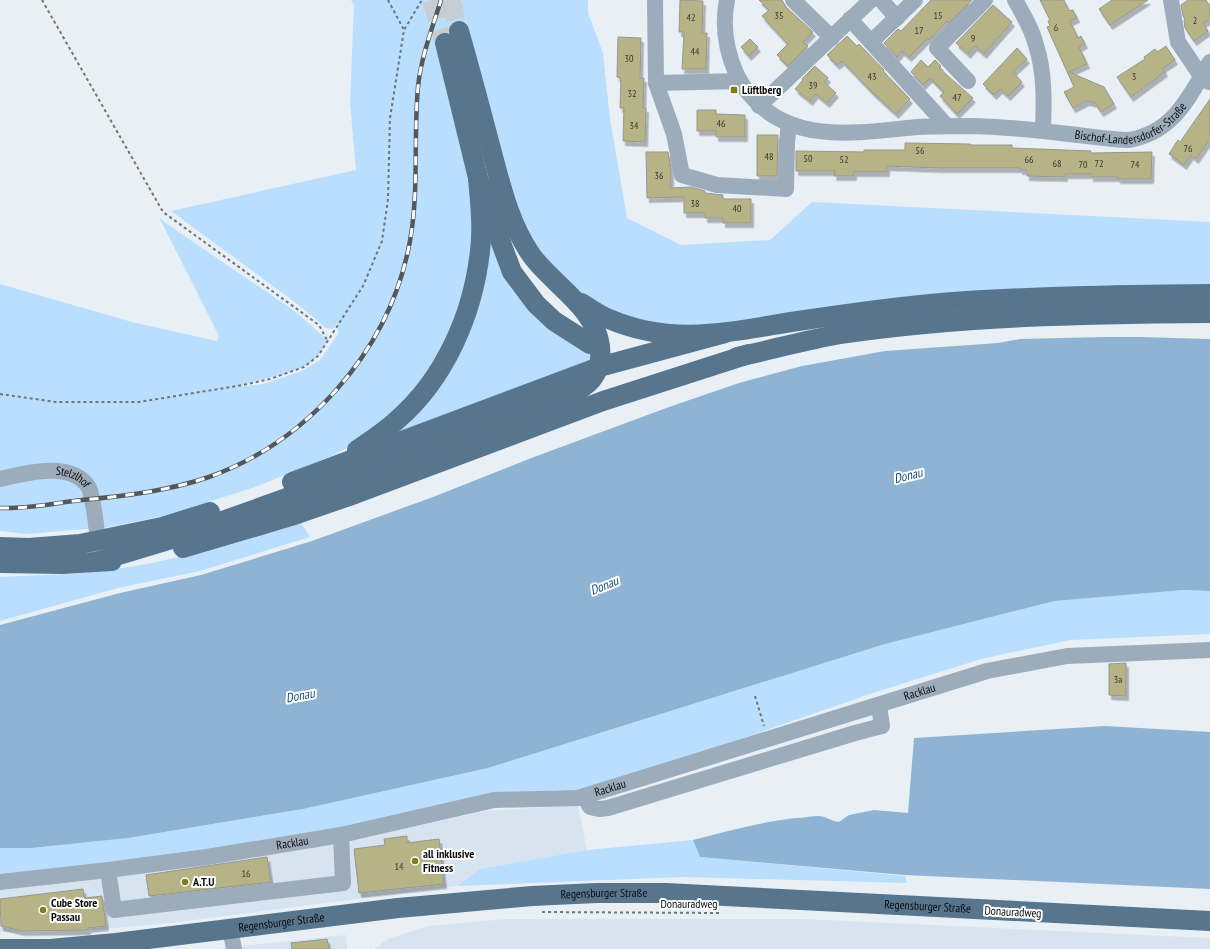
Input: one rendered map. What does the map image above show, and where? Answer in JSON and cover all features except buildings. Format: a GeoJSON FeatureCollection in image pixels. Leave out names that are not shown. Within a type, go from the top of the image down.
{"type":"FeatureCollection","features":[{"type":"Feature","properties":{"kind":"main road"},"geometry":{"type":"LineString","coordinates":[[99,562],[172,539],[564,399],[588,385],[594,377],[599,367],[600,346],[594,325],[573,298],[540,267],[531,255],[515,225],[452,37],[478,178],[481,250],[470,305],[448,355],[416,401],[396,421],[353,454],[306,476]]}},
{"type":"Feature","properties":{"kind":"main road"},"geometry":{"type":"LineString","coordinates":[[478,178],[503,248],[516,277],[536,304],[554,321],[590,344]]}},
{"type":"Feature","properties":{"kind":"main road"},"geometry":{"type":"LineString","coordinates":[[573,298],[607,318],[630,327],[648,332],[686,336],[725,333],[798,321],[941,303],[1074,296],[1210,294]]}},
{"type":"Feature","properties":{"kind":"main road"},"geometry":{"type":"LineString","coordinates":[[651,362],[695,364],[840,335],[898,327],[965,321],[1073,315],[1210,313]]}},
{"type":"Feature","properties":{"kind":"main road"},"geometry":{"type":"LineString","coordinates":[[0,547],[28,548],[80,544],[162,527],[217,510],[599,367],[725,333]]}},
{"type":"Feature","properties":{"kind":"main road"},"geometry":{"type":"LineString","coordinates":[[0,563],[62,564],[115,561],[173,550],[226,536],[355,494],[603,401],[749,354]]}},
{"type":"Feature","properties":{"kind":"main road","name":"Regensburger Straße"},"geometry":{"type":"LineString","coordinates":[[0,949],[50,949],[116,943],[398,908],[532,896],[605,893],[681,894],[1210,921]]}},
{"type":"Feature","properties":{"kind":"street"},"geometry":{"type":"LineString","coordinates":[[655,0],[656,83],[674,134],[682,175],[717,185],[786,189],[789,124]]}},
{"type":"Feature","properties":{"kind":"street","name":"Bischof-Landersdorfer-Straße"},"geometry":{"type":"LineString","coordinates":[[727,0],[724,27],[727,46],[730,60],[740,81],[759,106],[789,124],[822,132],[839,133],[947,126],[996,127],[1122,140],[1139,138],[1154,133],[1171,120],[1191,93],[1206,80],[1210,62]]}},
{"type":"Feature","properties":{"kind":"street"},"geometry":{"type":"LineString","coordinates":[[794,0],[832,38]]}},
{"type":"Feature","properties":{"kind":"street"},"geometry":{"type":"LineString","coordinates":[[759,106],[871,0]]}},
{"type":"Feature","properties":{"kind":"street"},"geometry":{"type":"LineString","coordinates":[[881,0],[897,18]]}},
{"type":"Feature","properties":{"kind":"street"},"geometry":{"type":"LineString","coordinates":[[871,42],[915,0]]}},
{"type":"Feature","properties":{"kind":"street"},"geometry":{"type":"LineString","coordinates":[[968,81],[937,48],[985,0]]}},
{"type":"Feature","properties":{"kind":"street"},"geometry":{"type":"LineString","coordinates":[[1015,0],[1036,45],[1044,96],[1042,131]]}},
{"type":"Feature","properties":{"kind":"street"},"geometry":{"type":"LineString","coordinates":[[1171,0],[1178,42],[1206,80]]}},
{"type":"Feature","properties":{"kind":"street"},"geometry":{"type":"LineString","coordinates":[[850,19],[947,126]]}},
{"type":"Feature","properties":{"kind":"street"},"geometry":{"type":"LineString","coordinates":[[656,83],[740,81]]}},
{"type":"Feature","properties":{"kind":"street","name":"Stelzlhof"},"geometry":{"type":"LineString","coordinates":[[0,479],[45,470],[68,473],[84,481],[90,489],[97,524],[99,562]]}},
{"type":"Feature","properties":{"kind":"street","name":"Racklau"},"geometry":{"type":"LineString","coordinates":[[0,882],[207,857],[341,836],[494,800],[578,798],[879,706],[987,671],[1067,656],[1210,650]]}},
{"type":"Feature","properties":{"kind":"street"},"geometry":{"type":"LineString","coordinates":[[108,870],[114,910],[343,883],[341,836]]}},
{"type":"Feature","properties":{"kind":"street"},"geometry":{"type":"LineString","coordinates":[[230,928],[234,949]]}},
{"type":"Feature","properties":{"kind":"path"},"geometry":{"type":"LineString","coordinates":[[42,0],[163,212],[319,325],[328,340]]}},
{"type":"Feature","properties":{"kind":"path"},"geometry":{"type":"LineString","coordinates":[[388,0],[404,30]]}},
{"type":"Feature","properties":{"kind":"path"},"geometry":{"type":"LineString","coordinates":[[0,394],[56,402],[139,402],[243,385],[270,379],[304,367],[318,356],[363,286],[382,241],[388,199],[390,118],[404,30],[422,0]]}},
{"type":"Feature","properties":{"kind":"path"},"geometry":{"type":"LineString","coordinates":[[755,696],[762,717]]}},
{"type":"Feature","properties":{"kind":"path","name":"Donauradweg"},"geometry":{"type":"LineString","coordinates":[[536,912],[725,913]]}},
{"type":"Feature","properties":{"kind":"shaded area"},"geometry":{"type":"Polygon","coordinates":[[[351,0],[588,0],[588,13],[603,53],[610,119],[627,218],[681,245],[770,240],[812,202],[1210,222],[1210,285],[753,320],[695,326],[658,324],[633,319],[609,309],[579,291],[556,272],[522,225],[490,116],[468,27],[474,185],[474,257],[445,344],[400,406],[358,442],[330,457],[255,487],[168,515],[109,527],[27,534],[0,531],[0,284],[132,322],[217,341],[219,336],[159,217],[296,312],[327,340],[319,354],[311,362],[302,367],[292,372],[247,383],[237,387],[263,384],[302,371],[320,360],[338,334],[338,323],[332,329],[326,328],[300,306],[171,211],[356,170],[350,103],[354,5],[351,0]]]}},
{"type":"Feature","properties":{"kind":"shaded area"},"geometry":{"type":"Polygon","coordinates":[[[487,233],[502,263],[592,352],[591,365],[373,446],[442,378],[487,233]]]}},
{"type":"Feature","properties":{"kind":"shaded area"},"geometry":{"type":"Polygon","coordinates":[[[301,523],[310,537],[200,571],[118,588],[0,621],[0,577],[101,571],[162,561],[301,523]]]}},
{"type":"Feature","properties":{"kind":"shaded area"},"geometry":{"type":"Polygon","coordinates":[[[1184,590],[1210,591],[1210,634],[1070,640],[981,659],[873,693],[587,792],[555,790],[495,796],[340,829],[206,850],[0,875],[0,848],[32,848],[128,838],[303,809],[488,768],[885,644],[1055,601],[1184,590]]]}},
{"type":"Feature","properties":{"kind":"shaded area"},"geometry":{"type":"Polygon","coordinates":[[[578,805],[587,850],[480,869],[457,886],[171,923],[92,930],[0,932],[0,890],[315,845],[485,811],[578,805]]]}},
{"type":"Feature","properties":{"kind":"shaded area"},"geometry":{"type":"Polygon","coordinates":[[[693,840],[700,857],[905,876],[907,883],[684,877],[457,886],[480,869],[587,850],[693,840]]]}},
{"type":"Feature","properties":{"kind":"shaded area"},"geometry":{"type":"Polygon","coordinates":[[[506,919],[804,919],[1210,938],[1210,949],[374,949],[388,939],[428,926],[506,919]]]}},
{"type":"Feature","properties":{"kind":"shaded area"},"geometry":{"type":"Polygon","coordinates":[[[346,935],[347,949],[214,949],[346,935]]]}},
{"type":"Feature","properties":{"kind":"water","name":"Donau"},"geometry":{"type":"Polygon","coordinates":[[[1104,337],[1210,339],[1210,591],[1184,590],[1055,601],[885,644],[488,768],[303,809],[128,838],[32,848],[0,848],[0,625],[120,593],[201,575],[312,541],[433,497],[534,457],[669,407],[739,383],[802,366],[885,351],[998,343],[1020,339],[1104,337]]]}},
{"type":"Feature","properties":{"kind":"water"},"geometry":{"type":"Polygon","coordinates":[[[1105,726],[1210,732],[1210,889],[904,875],[700,857],[693,840],[757,824],[796,818],[821,816],[839,822],[849,815],[874,810],[908,813],[914,738],[1105,726]]]}},
{"type":"Feature","properties":{"kind":"tunnel"},"geometry":{"type":"LineString","coordinates":[[432,0],[445,43]]}},
{"type":"Feature","properties":{"kind":"tunnel"},"geometry":{"type":"LineString","coordinates":[[450,0],[459,31]]}},
{"type":"Feature","properties":{"kind":"railway"},"geometry":{"type":"LineString","coordinates":[[0,508],[31,507],[130,495],[178,486],[209,477],[245,461],[278,441],[309,417],[337,389],[361,358],[381,324],[397,289],[408,251],[414,210],[419,76],[424,54],[441,0]]}},
{"type":"Feature","properties":{"kind":"place","name":"Lüftlberg"},"geometry":{"type":"Point","coordinates":[734,90]}},
{"type":"Feature","properties":{"kind":"place","name":"all inklusive Fitness"},"geometry":{"type":"Point","coordinates":[415,861]}},
{"type":"Feature","properties":{"kind":"place","name":"A.T.U"},"geometry":{"type":"Point","coordinates":[185,882]}},
{"type":"Feature","properties":{"kind":"place","name":"Cube Store Passau"},"geometry":{"type":"Point","coordinates":[43,910]}}]}
